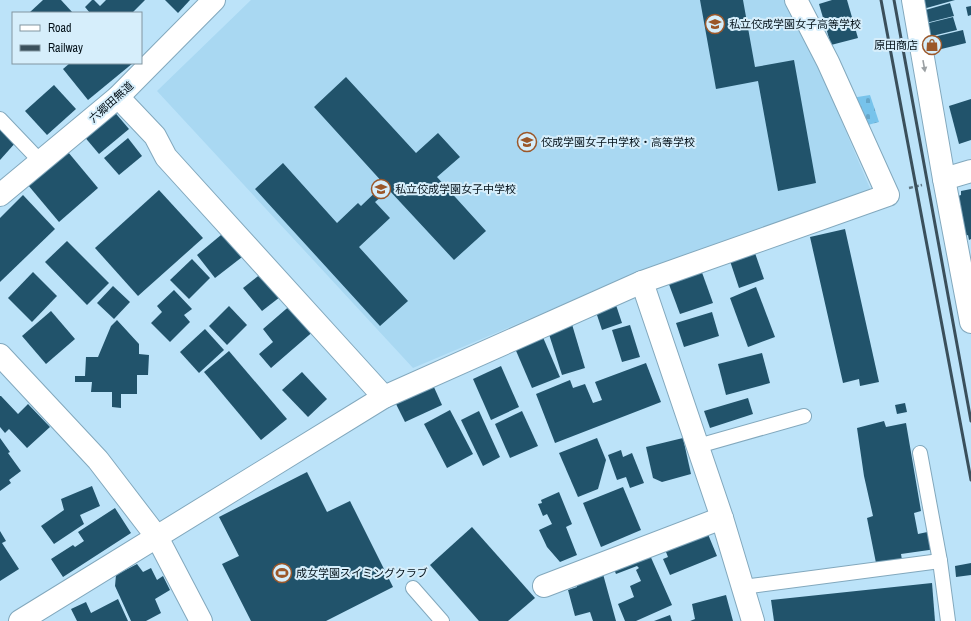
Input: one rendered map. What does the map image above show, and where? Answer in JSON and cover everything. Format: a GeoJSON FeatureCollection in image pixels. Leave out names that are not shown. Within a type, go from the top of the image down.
{"type":"FeatureCollection","features":[{"type":"Feature","properties":{"kind":"street","name":"六郷田無道"},"geometry":{"type":"LineString","coordinates":[[0,195],[118,97],[214,0]]}},
{"type":"Feature","properties":{"kind":"street"},"geometry":{"type":"LineString","coordinates":[[20,621],[384,397],[642,282],[888,195],[828,62],[796,0]]}},
{"type":"Feature","properties":{"kind":"street"},"geometry":{"type":"LineString","coordinates":[[913,0],[944,179],[971,322]]}},
{"type":"Feature","properties":{"kind":"street"},"geometry":{"type":"LineString","coordinates":[[118,97],[155,136],[166,157],[384,397]]}},
{"type":"Feature","properties":{"kind":"street"},"geometry":{"type":"LineString","coordinates":[[944,179],[971,171]]}},
{"type":"Feature","properties":{"kind":"street"},"geometry":{"type":"LineString","coordinates":[[642,282],[722,518],[753,621]]}},
{"type":"Feature","properties":{"kind":"street"},"geometry":{"type":"LineString","coordinates":[[0,355],[98,460],[157,537],[201,621]]}},
{"type":"Feature","properties":{"kind":"street"},"geometry":{"type":"LineString","coordinates":[[544,586],[722,518]]}},
{"type":"Feature","properties":{"kind":"lane"},"geometry":{"type":"LineString","coordinates":[[0,120],[41,162]]}},
{"type":"Feature","properties":{"kind":"lane"},"geometry":{"type":"LineString","coordinates":[[698,446],[804,416]]}},
{"type":"Feature","properties":{"kind":"lane"},"geometry":{"type":"LineString","coordinates":[[920,453],[940,561],[948,621]]}},
{"type":"Feature","properties":{"kind":"lane"},"geometry":{"type":"LineString","coordinates":[[743,587],[940,561]]}},
{"type":"Feature","properties":{"kind":"lane"},"geometry":{"type":"LineString","coordinates":[[413,588],[442,621]]}},
{"type":"Feature","properties":{"kind":"path"},"geometry":{"type":"LineString","coordinates":[[888,195],[944,179]]}},
{"type":"Feature","properties":{"kind":"shaded area","name":"佼成学園女子中学校・高等学校"},"geometry":{"type":"Polygon","coordinates":[[[251,0],[785,0],[818,66],[872,193],[628,277],[413,368],[157,91],[251,0]]]}},
{"type":"Feature","properties":{"kind":"green space"},"geometry":{"type":"Polygon","coordinates":[[[870,95],[879,122],[864,126],[851,98],[870,95]]]}},
{"type":"Feature","properties":{"kind":"building"},"geometry":{"type":"Polygon","coordinates":[[[43,0],[61,0],[72,12],[30,12],[43,0]]]}},
{"type":"Feature","properties":{"kind":"building"},"geometry":{"type":"Polygon","coordinates":[[[92,0],[100,6],[106,0],[145,0],[133,12],[89,12],[85,7],[92,0]]]}},
{"type":"Feature","properties":{"kind":"building"},"geometry":{"type":"Polygon","coordinates":[[[165,0],[190,0],[178,13],[165,0]]]}},
{"type":"Feature","properties":{"kind":"building"},"geometry":{"type":"Polygon","coordinates":[[[700,0],[743,0],[755,67],[794,60],[816,183],[778,191],[758,81],[716,89],[700,0]]]}},
{"type":"Feature","properties":{"kind":"building"},"geometry":{"type":"Polygon","coordinates":[[[832,0],[847,0],[858,38],[831,45],[819,4],[832,0]]]}},
{"type":"Feature","properties":{"kind":"building"},"geometry":{"type":"Polygon","coordinates":[[[924,0],[955,0],[923,9],[922,2],[924,0]]]}},
{"type":"Feature","properties":{"kind":"building"},"geometry":{"type":"Polygon","coordinates":[[[950,3],[954,16],[926,23],[922,11],[950,3]]]}},
{"type":"Feature","properties":{"kind":"building"},"geometry":{"type":"Polygon","coordinates":[[[971,6],[971,15],[968,16],[966,7],[971,6]]]}},
{"type":"Feature","properties":{"kind":"building"},"geometry":{"type":"Polygon","coordinates":[[[953,17],[957,30],[928,37],[925,24],[953,17]]]}},
{"type":"Feature","properties":{"kind":"building"},"geometry":{"type":"Polygon","coordinates":[[[963,30],[966,43],[929,52],[925,39],[963,30]]]}},
{"type":"Feature","properties":{"kind":"building"},"geometry":{"type":"Polygon","coordinates":[[[69,64],[132,64],[88,100],[63,69],[69,64]]]}},
{"type":"Feature","properties":{"kind":"building"},"geometry":{"type":"Polygon","coordinates":[[[346,77],[416,153],[438,133],[460,157],[437,177],[486,231],[454,260],[389,190],[375,202],[390,218],[359,247],[408,301],[380,326],[255,189],[283,163],[337,223],[358,203],[361,206],[384,184],[314,107],[346,77]]]}},
{"type":"Feature","properties":{"kind":"building"},"geometry":{"type":"Polygon","coordinates":[[[54,85],[76,109],[47,135],[25,111],[54,85]]]}},
{"type":"Feature","properties":{"kind":"building"},"geometry":{"type":"Polygon","coordinates":[[[971,99],[971,140],[959,144],[949,106],[971,99]]]}},
{"type":"Feature","properties":{"kind":"building"},"geometry":{"type":"Polygon","coordinates":[[[112,109],[129,129],[99,154],[83,135],[112,109]]]}},
{"type":"Feature","properties":{"kind":"building"},"geometry":{"type":"Polygon","coordinates":[[[0,125],[17,141],[0,160],[0,125]]]}},
{"type":"Feature","properties":{"kind":"building"},"geometry":{"type":"Polygon","coordinates":[[[128,138],[142,156],[119,175],[104,158],[128,138]]]}},
{"type":"Feature","properties":{"kind":"building"},"geometry":{"type":"Polygon","coordinates":[[[68,152],[98,188],[59,222],[28,185],[68,152]]]}},
{"type":"Feature","properties":{"kind":"building"},"geometry":{"type":"Polygon","coordinates":[[[971,189],[971,239],[969,240],[968,235],[965,236],[958,196],[961,195],[961,191],[971,189]]]}},
{"type":"Feature","properties":{"kind":"building"},"geometry":{"type":"Polygon","coordinates":[[[159,190],[203,238],[138,296],[95,248],[159,190]]]}},
{"type":"Feature","properties":{"kind":"building"},"geometry":{"type":"Polygon","coordinates":[[[23,195],[55,229],[0,282],[0,218],[23,195]]]}},
{"type":"Feature","properties":{"kind":"building"},"geometry":{"type":"Polygon","coordinates":[[[845,229],[879,382],[860,386],[859,379],[843,383],[810,237],[845,229]]]}},
{"type":"Feature","properties":{"kind":"building"},"geometry":{"type":"Polygon","coordinates":[[[227,230],[246,254],[215,278],[197,255],[227,230]]]}},
{"type":"Feature","properties":{"kind":"building"},"geometry":{"type":"Polygon","coordinates":[[[67,241],[109,283],[87,305],[45,262],[67,241]]]}},
{"type":"Feature","properties":{"kind":"building"},"geometry":{"type":"Polygon","coordinates":[[[755,253],[764,279],[739,288],[730,261],[755,253]]]}},
{"type":"Feature","properties":{"kind":"building"},"geometry":{"type":"Polygon","coordinates":[[[192,259],[210,278],[189,299],[170,280],[192,259]]]}},
{"type":"Feature","properties":{"kind":"building"},"geometry":{"type":"Polygon","coordinates":[[[700,267],[713,303],[680,314],[667,279],[700,267]]]}},
{"type":"Feature","properties":{"kind":"building"},"geometry":{"type":"Polygon","coordinates":[[[33,272],[57,296],[32,322],[8,298],[33,272]]]}},
{"type":"Feature","properties":{"kind":"building"},"geometry":{"type":"Polygon","coordinates":[[[262,273],[280,297],[262,311],[243,288],[262,273]]]}},
{"type":"Feature","properties":{"kind":"building"},"geometry":{"type":"Polygon","coordinates":[[[113,286],[130,302],[114,319],[97,303],[113,286]]]}},
{"type":"Feature","properties":{"kind":"building"},"geometry":{"type":"Polygon","coordinates":[[[756,287],[775,337],[748,347],[730,298],[756,287]]]}},
{"type":"Feature","properties":{"kind":"building"},"geometry":{"type":"Polygon","coordinates":[[[174,290],[192,309],[184,315],[190,322],[170,342],[151,323],[162,312],[157,306],[174,290]]]}},
{"type":"Feature","properties":{"kind":"building"},"geometry":{"type":"Polygon","coordinates":[[[614,299],[622,323],[602,330],[594,306],[614,299]]]}},
{"type":"Feature","properties":{"kind":"building"},"geometry":{"type":"Polygon","coordinates":[[[293,303],[316,329],[271,368],[259,354],[273,342],[263,329],[293,303]]]}},
{"type":"Feature","properties":{"kind":"building"},"geometry":{"type":"Polygon","coordinates":[[[229,306],[247,325],[227,345],[209,326],[229,306]]]}},
{"type":"Feature","properties":{"kind":"building"},"geometry":{"type":"Polygon","coordinates":[[[51,311],[75,339],[46,364],[22,336],[51,311]]]}},
{"type":"Feature","properties":{"kind":"building"},"geometry":{"type":"Polygon","coordinates":[[[712,312],[719,336],[684,347],[676,323],[712,312]]]}},
{"type":"Feature","properties":{"kind":"building"},"geometry":{"type":"Polygon","coordinates":[[[117,320],[139,344],[139,354],[149,355],[148,375],[137,375],[137,394],[121,394],[121,408],[112,407],[112,392],[91,392],[92,382],[75,382],[75,376],[85,376],[86,357],[98,357],[111,326],[117,320]]]}},
{"type":"Feature","properties":{"kind":"building"},"geometry":{"type":"Polygon","coordinates":[[[571,321],[585,368],[562,375],[547,328],[571,321]]]}},
{"type":"Feature","properties":{"kind":"building"},"geometry":{"type":"Polygon","coordinates":[[[630,325],[640,357],[622,362],[612,330],[630,325]]]}},
{"type":"Feature","properties":{"kind":"building"},"geometry":{"type":"Polygon","coordinates":[[[205,329],[224,350],[199,373],[180,352],[205,329]]]}},
{"type":"Feature","properties":{"kind":"building"},"geometry":{"type":"Polygon","coordinates":[[[542,335],[560,377],[532,388],[514,346],[542,335]]]}},
{"type":"Feature","properties":{"kind":"building"},"geometry":{"type":"Polygon","coordinates":[[[229,351],[287,419],[261,440],[204,372],[229,351]]]}},
{"type":"Feature","properties":{"kind":"building"},"geometry":{"type":"Polygon","coordinates":[[[762,353],[770,383],[726,395],[718,364],[762,353]]]}},
{"type":"Feature","properties":{"kind":"building"},"geometry":{"type":"Polygon","coordinates":[[[646,363],[661,402],[555,443],[536,394],[570,380],[573,388],[585,384],[593,403],[602,400],[595,382],[646,363]]]}},
{"type":"Feature","properties":{"kind":"building"},"geometry":{"type":"Polygon","coordinates":[[[501,366],[519,407],[491,420],[473,379],[501,366]]]}},
{"type":"Feature","properties":{"kind":"building"},"geometry":{"type":"Polygon","coordinates":[[[302,372],[327,399],[308,417],[282,390],[302,372]]]}},
{"type":"Feature","properties":{"kind":"building"},"geometry":{"type":"Polygon","coordinates":[[[433,385],[442,405],[405,422],[395,402],[433,385]]]}},
{"type":"Feature","properties":{"kind":"building"},"geometry":{"type":"Polygon","coordinates":[[[0,396],[18,414],[28,404],[50,427],[27,448],[9,429],[5,433],[0,427],[0,396]]]}},
{"type":"Feature","properties":{"kind":"building"},"geometry":{"type":"Polygon","coordinates":[[[748,398],[753,414],[710,428],[704,411],[748,398]]]}},
{"type":"Feature","properties":{"kind":"building"},"geometry":{"type":"Polygon","coordinates":[[[905,403],[907,412],[897,414],[895,405],[905,403]]]}},
{"type":"Feature","properties":{"kind":"building"},"geometry":{"type":"Polygon","coordinates":[[[450,410],[473,454],[447,468],[424,424],[450,410]]]}},
{"type":"Feature","properties":{"kind":"building"},"geometry":{"type":"Polygon","coordinates":[[[479,411],[500,457],[483,466],[461,420],[479,411]]]}},
{"type":"Feature","properties":{"kind":"building"},"geometry":{"type":"Polygon","coordinates":[[[522,411],[538,446],[510,458],[495,424],[522,411]]]}},
{"type":"Feature","properties":{"kind":"building"},"geometry":{"type":"Polygon","coordinates":[[[884,421],[886,427],[906,423],[921,511],[914,513],[918,534],[932,531],[936,549],[901,554],[902,560],[876,563],[867,518],[873,516],[864,476],[857,428],[884,421]]]}},
{"type":"Feature","properties":{"kind":"building"},"geometry":{"type":"Polygon","coordinates":[[[0,438],[10,452],[8,453],[21,471],[9,480],[11,483],[0,491],[0,438]]]}},
{"type":"Feature","properties":{"kind":"building"},"geometry":{"type":"Polygon","coordinates":[[[597,438],[606,460],[598,489],[578,497],[559,453],[597,438]]]}},
{"type":"Feature","properties":{"kind":"building"},"geometry":{"type":"Polygon","coordinates":[[[683,438],[691,474],[662,482],[653,478],[646,447],[683,438]]]}},
{"type":"Feature","properties":{"kind":"building"},"geometry":{"type":"Polygon","coordinates":[[[621,450],[623,457],[632,453],[644,483],[630,488],[626,477],[617,480],[608,455],[621,450]]]}},
{"type":"Feature","properties":{"kind":"building"},"geometry":{"type":"Polygon","coordinates":[[[307,472],[327,512],[350,501],[393,587],[326,621],[251,621],[222,564],[239,556],[219,517],[307,472]]]}},
{"type":"Feature","properties":{"kind":"building"},"geometry":{"type":"Polygon","coordinates":[[[92,486],[100,506],[80,515],[84,524],[54,544],[41,526],[64,510],[61,499],[92,486]]]}},
{"type":"Feature","properties":{"kind":"building"},"geometry":{"type":"Polygon","coordinates":[[[623,487],[641,530],[601,547],[583,503],[623,487]]]}},
{"type":"Feature","properties":{"kind":"building"},"geometry":{"type":"Polygon","coordinates":[[[559,492],[572,524],[566,527],[577,555],[560,562],[547,547],[539,530],[552,524],[547,514],[543,516],[538,504],[542,503],[541,500],[559,492]]]}},
{"type":"Feature","properties":{"kind":"building"},"geometry":{"type":"Polygon","coordinates":[[[115,508],[131,533],[63,577],[51,559],[73,545],[75,547],[84,541],[78,532],[115,508]]]}},
{"type":"Feature","properties":{"kind":"building"},"geometry":{"type":"Polygon","coordinates":[[[472,527],[535,598],[508,621],[479,621],[430,565],[472,527]]]}},
{"type":"Feature","properties":{"kind":"building"},"geometry":{"type":"Polygon","coordinates":[[[705,527],[717,556],[670,575],[663,559],[668,557],[664,547],[705,527]]]}},
{"type":"Feature","properties":{"kind":"building"},"geometry":{"type":"Polygon","coordinates":[[[0,531],[6,541],[2,543],[19,569],[0,581],[0,531]]]}},
{"type":"Feature","properties":{"kind":"building"},"geometry":{"type":"Polygon","coordinates":[[[649,553],[672,605],[636,621],[625,621],[618,604],[634,597],[630,586],[641,581],[636,570],[639,568],[637,566],[616,574],[613,567],[649,553]]]}},
{"type":"Feature","properties":{"kind":"building"},"geometry":{"type":"Polygon","coordinates":[[[971,563],[971,575],[956,577],[955,566],[971,563]]]}},
{"type":"Feature","properties":{"kind":"building"},"geometry":{"type":"Polygon","coordinates":[[[137,564],[143,572],[151,568],[157,580],[163,576],[170,590],[155,599],[161,613],[146,621],[131,621],[115,586],[116,575],[137,564]]]}},
{"type":"Feature","properties":{"kind":"building"},"geometry":{"type":"Polygon","coordinates":[[[603,574],[616,621],[593,621],[590,612],[575,616],[568,590],[577,587],[575,579],[603,574]]]}},
{"type":"Feature","properties":{"kind":"building"},"geometry":{"type":"Polygon","coordinates":[[[932,583],[935,621],[774,621],[771,600],[932,583]]]}},
{"type":"Feature","properties":{"kind":"building"},"geometry":{"type":"Polygon","coordinates":[[[726,595],[733,621],[690,621],[695,619],[692,604],[726,595]]]}},
{"type":"Feature","properties":{"kind":"building"},"geometry":{"type":"Polygon","coordinates":[[[118,599],[128,621],[77,621],[71,609],[86,602],[91,613],[118,599]]]}},
{"type":"Feature","properties":{"kind":"building"},"geometry":{"type":"Polygon","coordinates":[[[670,615],[672,621],[654,621],[670,615]]]}},
{"type":"Feature","properties":{"kind":"railway"},"geometry":{"type":"LineString","coordinates":[[881,0],[971,480]]}},
{"type":"Feature","properties":{"kind":"railway"},"geometry":{"type":"LineString","coordinates":[[894,0],[971,421]]}},
{"type":"Feature","properties":{"kind":"place","name":"私立佼成学園女子高等学校"},"geometry":{"type":"Point","coordinates":[715,24]}},
{"type":"Feature","properties":{"kind":"place","name":"原田商店"},"geometry":{"type":"Point","coordinates":[932,45]}},
{"type":"Feature","properties":{"kind":"place","name":"佼成学園女子中学校・高等学校"},"geometry":{"type":"Point","coordinates":[527,142]}},
{"type":"Feature","properties":{"kind":"place","name":"私立佼成学園女子中学校"},"geometry":{"type":"Point","coordinates":[381,189]}},
{"type":"Feature","properties":{"kind":"place","name":"成女学園スイミングクラブ"},"geometry":{"type":"Point","coordinates":[282,573]}}]}
